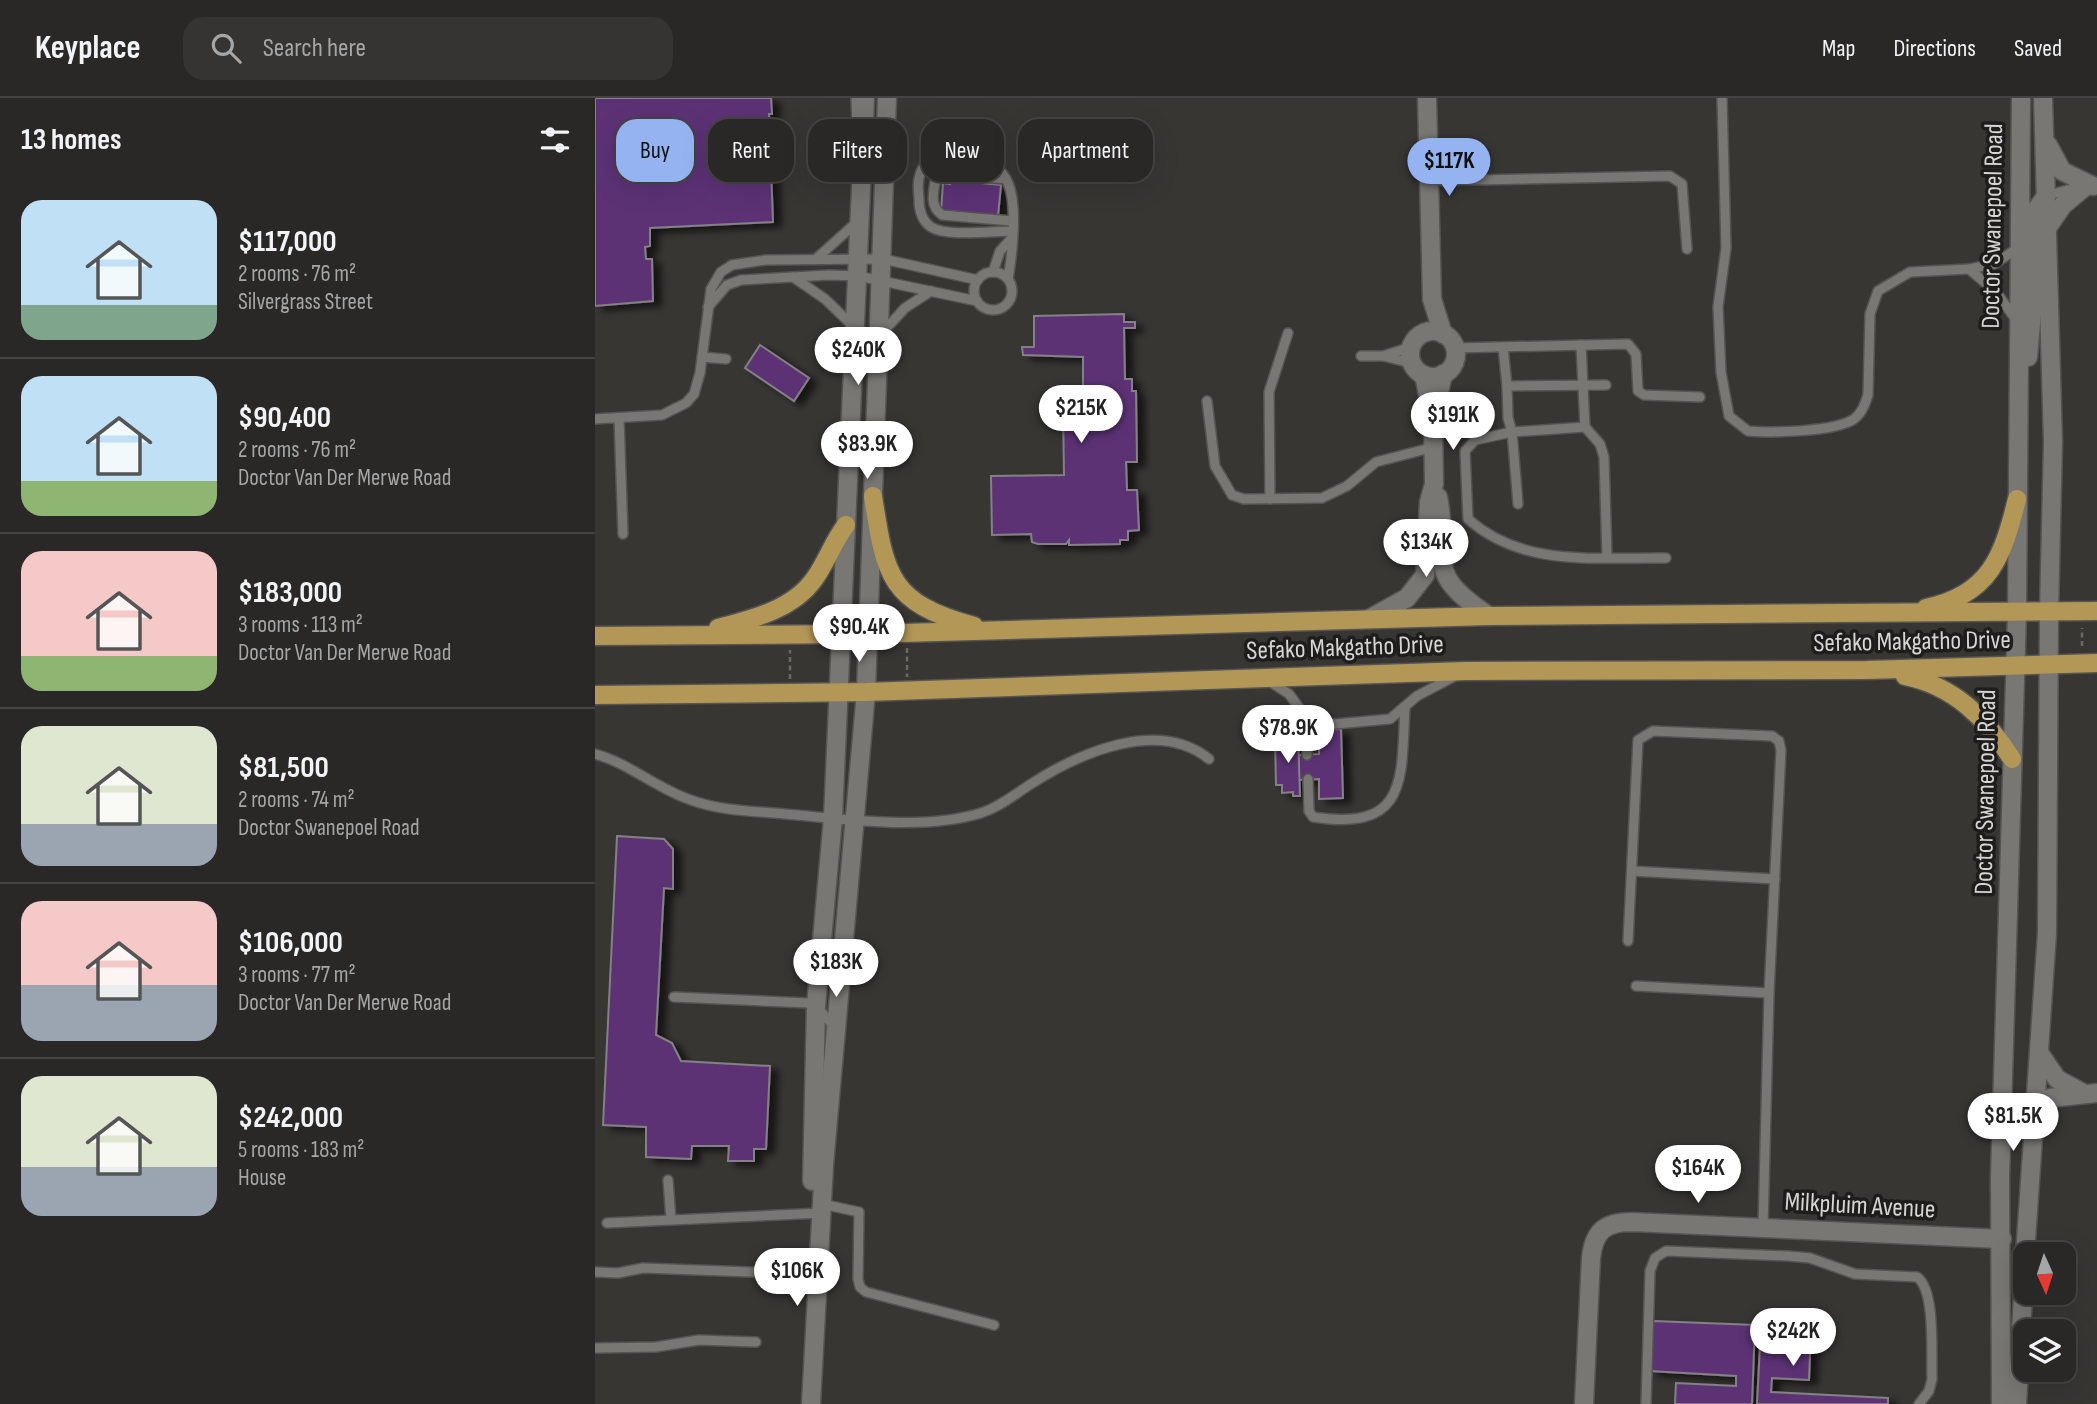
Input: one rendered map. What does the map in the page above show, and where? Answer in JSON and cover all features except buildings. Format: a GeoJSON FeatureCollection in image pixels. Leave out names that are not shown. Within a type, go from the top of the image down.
{"type":"FeatureCollection","features":[{"type":"Feature","properties":{"kind":"main road"},"geometry":{"type":"LineString","coordinates":[[873,496],[883,557],[896,583],[916,600],[941,615],[992,630]]}},
{"type":"Feature","properties":{"kind":"main road"},"geometry":{"type":"LineString","coordinates":[[1874,615],[1946,603],[1976,587],[2000,555],[2017,499]]}},
{"type":"Feature","properties":{"kind":"main road"},"geometry":{"type":"LineString","coordinates":[[688,635],[757,618],[790,602],[816,577],[846,525]]}},
{"type":"Feature","properties":{"kind":"main road","name":"Sefako Makgatho Drive"},"geometry":{"type":"LineString","coordinates":[[595,636],[867,634],[1489,616],[1874,615],[2090,611]]}},
{"type":"Feature","properties":{"kind":"main road","name":"Sefako Makgatho Drive"},"geometry":{"type":"LineString","coordinates":[[595,695],[866,692],[1466,671],[1867,670],[2089,663]]}},
{"type":"Feature","properties":{"kind":"main road"},"geometry":{"type":"LineString","coordinates":[[1867,670],[1917,678],[1946,690],[1979,714],[2012,759]]}},
{"type":"Feature","properties":{"kind":"street"},"geometry":{"type":"LineString","coordinates":[[863,119],[865,98]]}},
{"type":"Feature","properties":{"kind":"street"},"geometry":{"type":"LineString","coordinates":[[802,1404],[818,1211],[838,1031],[853,820],[866,692],[887,98]]}},
{"type":"Feature","properties":{"kind":"street"},"geometry":{"type":"LineString","coordinates":[[1369,619],[1407,598],[1423,579],[1434,484],[1433,420],[1417,355],[1432,299],[1427,98]]}},
{"type":"Feature","properties":{"kind":"street","name":"Doctor Swanepoel Road"},"geometry":{"type":"LineString","coordinates":[[2001,1404],[2000,1177],[2016,666],[2021,98]]}},
{"type":"Feature","properties":{"kind":"street","name":"Doctor Swanepoel Road"},"geometry":{"type":"LineString","coordinates":[[2026,1242],[2045,973],[2053,442],[2043,98]]}},
{"type":"Feature","properties":{"kind":"street"},"geometry":{"type":"LineString","coordinates":[[2043,132],[2062,171],[2093,186]]}},
{"type":"Feature","properties":{"kind":"street"},"geometry":{"type":"LineString","coordinates":[[811,1404],[818,1211],[816,1006],[833,818],[861,182]]}},
{"type":"Feature","properties":{"kind":"street"},"geometry":{"type":"LineString","coordinates":[[2046,229],[2063,205],[2093,186]]}},
{"type":"Feature","properties":{"kind":"street"},"geometry":{"type":"LineString","coordinates":[[2019,419],[2031,333],[2034,216],[2046,196]]}},
{"type":"Feature","properties":{"kind":"street"},"geometry":{"type":"LineString","coordinates":[[1432,299],[1454,360],[1443,374],[1433,420]]}},
{"type":"Feature","properties":{"kind":"street"},"geometry":{"type":"LineString","coordinates":[[1417,355],[1432,331],[1449,341]]}},
{"type":"Feature","properties":{"kind":"street"},"geometry":{"type":"LineString","coordinates":[[1417,355],[1443,374]]}},
{"type":"Feature","properties":{"kind":"street"},"geometry":{"type":"LineString","coordinates":[[1434,484],[1439,502],[1443,567],[1447,580],[1460,596],[1489,616]]}},
{"type":"Feature","properties":{"kind":"street"},"geometry":{"type":"LineString","coordinates":[[2002,1239],[2013,1236],[2015,1230],[2036,1006],[2045,973]]}},
{"type":"Feature","properties":{"kind":"street"},"geometry":{"type":"LineString","coordinates":[[2040,1054],[2057,1079],[2091,1093]]}},
{"type":"Feature","properties":{"kind":"street"},"geometry":{"type":"LineString","coordinates":[[2035,1111],[2050,1098],[2091,1093]]}},
{"type":"Feature","properties":{"kind":"street","name":"Milkpluim Avenue"},"geometry":{"type":"LineString","coordinates":[[1584,1404],[1591,1258],[1600,1230],[1617,1222],[2002,1239]]}},
{"type":"Feature","properties":{"kind":"street"},"geometry":{"type":"LineString","coordinates":[[2017,1404],[2022,1306]]}},
{"type":"Feature","properties":{"kind":"lane"},"geometry":{"type":"LineString","coordinates":[[856,98],[856,119]]}},
{"type":"Feature","properties":{"kind":"lane"},"geometry":{"type":"LineString","coordinates":[[1723,98],[1726,248],[1718,307],[1721,372],[1729,416],[1737,425],[1757,432],[1831,426],[1852,420],[1865,406],[1868,395],[1870,314],[1878,291],[1910,272],[1969,269],[1994,264],[2018,248]]}},
{"type":"Feature","properties":{"kind":"lane"},"geometry":{"type":"LineString","coordinates":[[707,309],[727,285],[741,280],[858,276],[977,301],[993,310],[1005,306],[1011,296],[1008,279],[1012,230],[1011,192],[1006,180],[992,163],[980,155],[945,154],[933,157],[919,175],[919,204],[924,220],[938,230],[1012,230]]}},
{"type":"Feature","properties":{"kind":"lane"},"geometry":{"type":"LineString","coordinates":[[1006,180],[945,174],[935,181],[932,202],[935,210],[942,215],[1012,230]]}},
{"type":"Feature","properties":{"kind":"lane"},"geometry":{"type":"LineString","coordinates":[[1429,181],[1670,176],[1682,184],[1687,248]]}},
{"type":"Feature","properties":{"kind":"lane"},"geometry":{"type":"LineString","coordinates":[[2046,196],[2093,186]]}},
{"type":"Feature","properties":{"kind":"lane"},"geometry":{"type":"LineString","coordinates":[[817,258],[839,241],[860,218]]}},
{"type":"Feature","properties":{"kind":"lane"},"geometry":{"type":"LineString","coordinates":[[595,419],[662,415],[686,403],[697,384],[707,309],[715,279],[732,265],[817,258],[883,259],[978,280],[993,272],[1000,251],[1012,230]]}},
{"type":"Feature","properties":{"kind":"lane"},"geometry":{"type":"LineString","coordinates":[[1969,269],[1996,292],[2019,322]]}},
{"type":"Feature","properties":{"kind":"lane"},"geometry":{"type":"LineString","coordinates":[[993,272],[1008,279]]}},
{"type":"Feature","properties":{"kind":"lane"},"geometry":{"type":"LineString","coordinates":[[793,277],[825,299],[855,328]]}},
{"type":"Feature","properties":{"kind":"lane"},"geometry":{"type":"LineString","coordinates":[[977,301],[975,290],[978,280]]}},
{"type":"Feature","properties":{"kind":"lane"},"geometry":{"type":"LineString","coordinates":[[879,336],[905,308],[930,291]]}},
{"type":"Feature","properties":{"kind":"lane"},"geometry":{"type":"LineString","coordinates":[[1270,499],[1269,392],[1288,333]]}},
{"type":"Feature","properties":{"kind":"lane"},"geometry":{"type":"LineString","coordinates":[[1449,341],[1503,347],[1628,344],[1633,348],[1638,391],[1644,395],[1700,397]]}},
{"type":"Feature","properties":{"kind":"lane"},"geometry":{"type":"LineString","coordinates":[[1581,345],[1585,427],[1599,444],[1604,457],[1607,557]]}},
{"type":"Feature","properties":{"kind":"lane"},"geometry":{"type":"LineString","coordinates":[[1503,347],[1518,505]]}},
{"type":"Feature","properties":{"kind":"lane"},"geometry":{"type":"LineString","coordinates":[[1361,356],[1417,355]]}},
{"type":"Feature","properties":{"kind":"lane"},"geometry":{"type":"LineString","coordinates":[[1383,356],[1417,355]]}},
{"type":"Feature","properties":{"kind":"lane"},"geometry":{"type":"LineString","coordinates":[[702,357],[726,359]]}},
{"type":"Feature","properties":{"kind":"lane"},"geometry":{"type":"LineString","coordinates":[[1507,386],[1606,385]]}},
{"type":"Feature","properties":{"kind":"lane"},"geometry":{"type":"LineString","coordinates":[[1207,401],[1215,466],[1232,495],[1244,499],[1322,498],[1336,494],[1376,462],[1434,447]]}},
{"type":"Feature","properties":{"kind":"lane"},"geometry":{"type":"LineString","coordinates":[[619,418],[623,534]]}},
{"type":"Feature","properties":{"kind":"lane"},"geometry":{"type":"LineString","coordinates":[[1585,427],[1512,432],[1468,444],[1465,451],[1468,519],[1487,536],[1541,556],[1666,558]]}},
{"type":"Feature","properties":{"kind":"lane"},"geometry":{"type":"LineString","coordinates":[[1306,718],[1323,723],[1378,722],[1394,716],[1431,687],[1466,671]]}},
{"type":"Feature","properties":{"kind":"lane"},"geometry":{"type":"LineString","coordinates":[[1262,677],[1289,695],[1306,718],[1307,754]]}},
{"type":"Feature","properties":{"kind":"lane"},"geometry":{"type":"LineString","coordinates":[[1308,779],[1309,811],[1313,817],[1365,817],[1383,809],[1394,797],[1400,783],[1405,707]]}},
{"type":"Feature","properties":{"kind":"lane"},"geometry":{"type":"LineString","coordinates":[[1628,941],[1638,740],[1653,731],[1748,734],[1772,736],[1779,741],[1763,1228]]}},
{"type":"Feature","properties":{"kind":"lane"},"geometry":{"type":"LineString","coordinates":[[595,754],[690,800],[727,809],[853,820],[933,820],[982,813],[1071,761],[1117,746],[1173,742],[1200,751],[1209,759]]}},
{"type":"Feature","properties":{"kind":"lane"},"geometry":{"type":"LineString","coordinates":[[1632,872],[1775,880]]}},
{"type":"Feature","properties":{"kind":"lane"},"geometry":{"type":"LineString","coordinates":[[1636,986],[1769,993]]}},
{"type":"Feature","properties":{"kind":"lane"},"geometry":{"type":"LineString","coordinates":[[674,997],[799,1002],[816,1006],[838,1031]]}},
{"type":"Feature","properties":{"kind":"lane"},"geometry":{"type":"LineString","coordinates":[[668,1180],[671,1220]]}},
{"type":"Feature","properties":{"kind":"lane"},"geometry":{"type":"LineString","coordinates":[[607,1223],[818,1211],[859,1212],[860,1287],[866,1292],[994,1325]]}},
{"type":"Feature","properties":{"kind":"lane"},"geometry":{"type":"LineString","coordinates":[[1646,1404],[1650,1271],[1654,1258],[1666,1251],[1810,1258],[1855,1274],[1917,1278],[1923,1282],[1929,1296],[1933,1379],[1929,1391],[1919,1404]]}},
{"type":"Feature","properties":{"kind":"lane"},"geometry":{"type":"LineString","coordinates":[[595,1272],[618,1273],[643,1268],[774,1273]]}},
{"type":"Feature","properties":{"kind":"lane"},"geometry":{"type":"LineString","coordinates":[[595,1348],[656,1347],[699,1340],[756,1342]]}},
{"type":"Feature","properties":{"kind":"path"},"geometry":{"type":"LineString","coordinates":[[2089,663],[2090,611]]}},
{"type":"Feature","properties":{"kind":"path"},"geometry":{"type":"LineString","coordinates":[[1987,614],[1988,667]]}},
{"type":"Feature","properties":{"kind":"path"},"geometry":{"type":"LineString","coordinates":[[907,633],[907,690]]}},
{"type":"Feature","properties":{"kind":"path"},"geometry":{"type":"LineString","coordinates":[[789,693],[790,634]]}}]}
